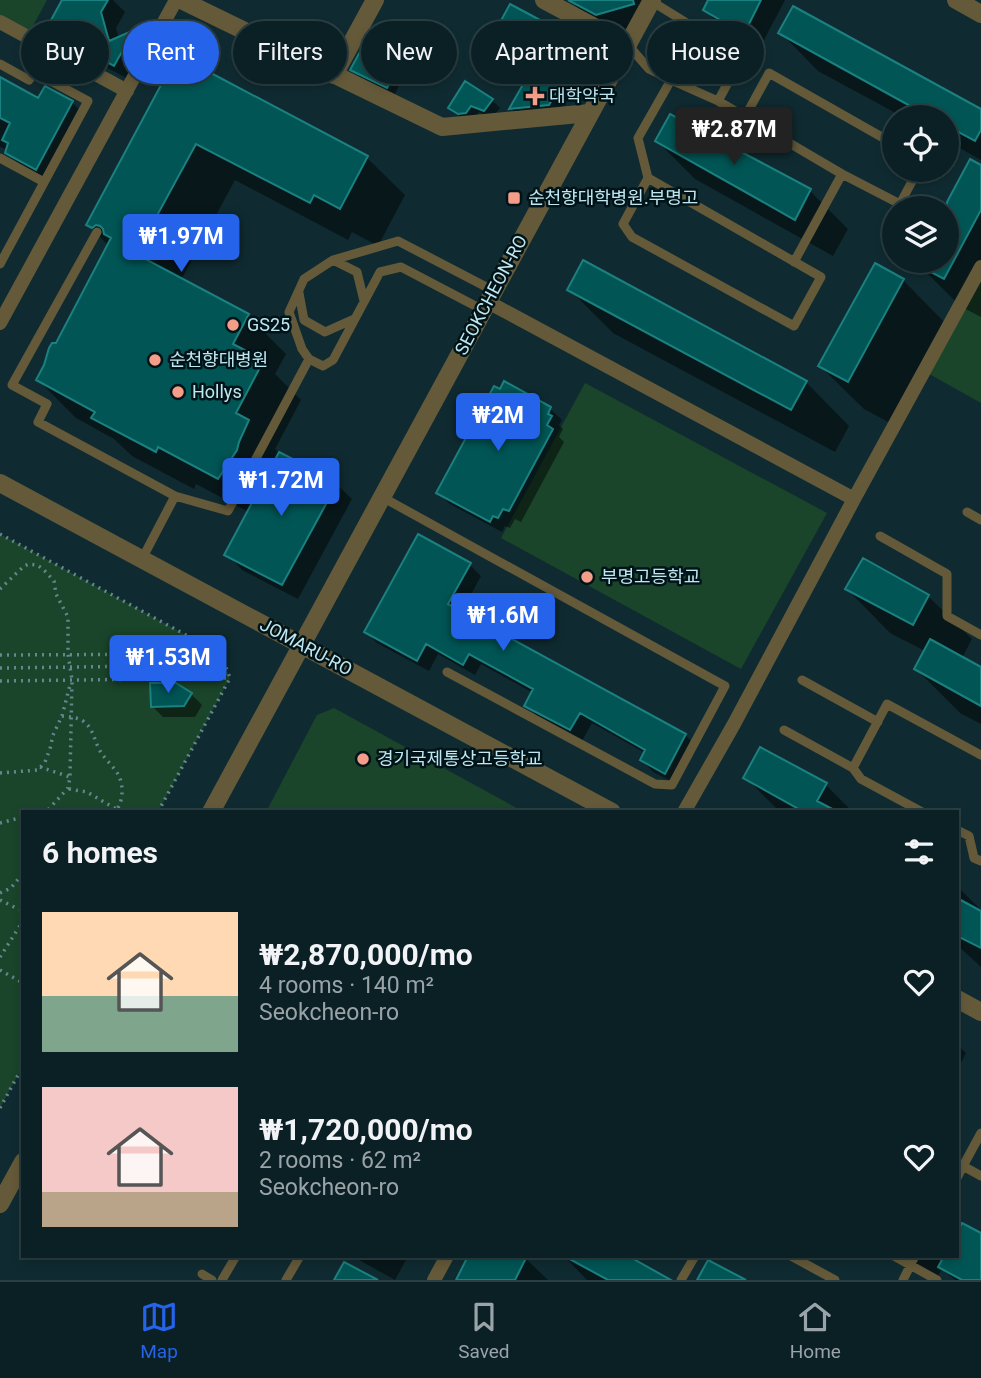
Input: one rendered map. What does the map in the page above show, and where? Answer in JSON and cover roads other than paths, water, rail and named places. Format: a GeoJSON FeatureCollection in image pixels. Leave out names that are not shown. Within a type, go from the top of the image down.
{"type":"FeatureCollection","features":[{"type":"Feature","properties":{"kind":"street"},"geometry":{"type":"LineString","coordinates":[[0,323],[178,0],[233,26]]}},
{"type":"Feature","properties":{"kind":"street"},"geometry":{"type":"LineString","coordinates":[[347,51],[375,0]]}},
{"type":"Feature","properties":{"kind":"street"},"geometry":{"type":"LineString","coordinates":[[544,0],[583,21]]}},
{"type":"Feature","properties":{"kind":"street","name":"SEOKCHEON-RO"},"geometry":{"type":"LineString","coordinates":[[633,36],[652,0]]}},
{"type":"Feature","properties":{"kind":"street"},"geometry":{"type":"LineString","coordinates":[[956,0],[981,13]]}},
{"type":"Feature","properties":{"kind":"street"},"geometry":{"type":"LineString","coordinates":[[0,22],[127,91]]}},
{"type":"Feature","properties":{"kind":"street"},"geometry":{"type":"LineString","coordinates":[[347,81],[442,127],[590,113]]}},
{"type":"Feature","properties":{"kind":"street","name":"SEOKCHEON-RO"},"geometry":{"type":"LineString","coordinates":[[212,810],[606,84]]}},
{"type":"Feature","properties":{"kind":"street"},"geometry":{"type":"LineString","coordinates":[[685,810],[981,267]]}},
{"type":"Feature","properties":{"kind":"street"},"geometry":{"type":"LineString","coordinates":[[488,301],[854,499]]}},
{"type":"Feature","properties":{"kind":"street","name":"JOMARU-RO"},"geometry":{"type":"LineString","coordinates":[[0,483],[608,810]]}},
{"type":"Feature","properties":{"kind":"street"},"geometry":{"type":"LineString","coordinates":[[959,1000],[981,1012]]}},
{"type":"Feature","properties":{"kind":"street"},"geometry":{"type":"LineString","coordinates":[[0,1204],[21,1166]]}},
{"type":"Feature","properties":{"kind":"street"},"geometry":{"type":"LineString","coordinates":[[434,1280],[446,1258]]}},
{"type":"Feature","properties":{"kind":"lane"},"geometry":{"type":"LineString","coordinates":[[652,0],[741,57],[718,101]]}},
{"type":"Feature","properties":{"kind":"lane"},"geometry":{"type":"LineString","coordinates":[[633,51],[647,67]]}},
{"type":"Feature","properties":{"kind":"lane"},"geometry":{"type":"LineString","coordinates":[[0,64],[29,80],[34,72],[88,101],[0,264]]}},
{"type":"Feature","properties":{"kind":"lane"},"geometry":{"type":"LineString","coordinates":[[745,117],[769,73],[882,138]]}},
{"type":"Feature","properties":{"kind":"lane"},"geometry":{"type":"LineString","coordinates":[[648,178],[821,277],[794,326],[632,237],[623,224],[648,178],[638,138],[669,84]]}},
{"type":"Feature","properties":{"kind":"lane"},"geometry":{"type":"LineString","coordinates":[[680,84],[718,101],[842,174],[900,204],[912,182]]}},
{"type":"Feature","properties":{"kind":"lane"},"geometry":{"type":"LineString","coordinates":[[0,158],[44,182]]}},
{"type":"Feature","properties":{"kind":"lane"},"geometry":{"type":"LineString","coordinates":[[794,262],[842,174]]}},
{"type":"Feature","properties":{"kind":"lane"},"geometry":{"type":"LineString","coordinates":[[97,232],[12,385],[47,404],[38,422],[175,496],[228,511],[309,359]]}},
{"type":"Feature","properties":{"kind":"lane"},"geometry":{"type":"LineString","coordinates":[[398,241],[488,301],[401,267],[380,272],[333,360],[323,366],[309,359],[302,349],[289,312],[304,279],[333,260],[398,241]]}},
{"type":"Feature","properties":{"kind":"lane"},"geometry":{"type":"LineString","coordinates":[[333,260],[357,272],[364,301]]}},
{"type":"Feature","properties":{"kind":"lane"},"geometry":{"type":"LineString","coordinates":[[299,292],[304,320],[325,332],[354,319]]}},
{"type":"Feature","properties":{"kind":"lane"},"geometry":{"type":"LineString","coordinates":[[142,559],[175,496]]}},
{"type":"Feature","properties":{"kind":"lane"},"geometry":{"type":"LineString","coordinates":[[382,497],[725,686],[672,785],[655,785],[447,672]]}},
{"type":"Feature","properties":{"kind":"lane"},"geometry":{"type":"LineString","coordinates":[[967,512],[981,520]]}},
{"type":"Feature","properties":{"kind":"lane"},"geometry":{"type":"LineString","coordinates":[[880,536],[947,574],[947,616],[981,635]]}},
{"type":"Feature","properties":{"kind":"lane"},"geometry":{"type":"LineString","coordinates":[[802,680],[878,722]]}},
{"type":"Feature","properties":{"kind":"lane"},"geometry":{"type":"LineString","coordinates":[[853,768],[887,704],[981,755]]}},
{"type":"Feature","properties":{"kind":"lane"},"geometry":{"type":"LineString","coordinates":[[784,730],[853,768],[861,779],[918,810]]}},
{"type":"Feature","properties":{"kind":"lane"},"geometry":{"type":"LineString","coordinates":[[959,831],[969,836],[974,858],[981,861]]}},
{"type":"Feature","properties":{"kind":"lane"},"geometry":{"type":"LineString","coordinates":[[959,1174],[981,1133]]}},
{"type":"Feature","properties":{"kind":"lane"},"geometry":{"type":"LineString","coordinates":[[963,1166],[981,1176]]}},
{"type":"Feature","properties":{"kind":"lane"},"geometry":{"type":"LineString","coordinates":[[222,1280],[235,1258]]}},
{"type":"Feature","properties":{"kind":"lane"},"geometry":{"type":"LineString","coordinates":[[286,1280],[299,1258]]}},
{"type":"Feature","properties":{"kind":"lane"},"geometry":{"type":"LineString","coordinates":[[681,1280],[694,1258]]}},
{"type":"Feature","properties":{"kind":"lane"},"geometry":{"type":"LineString","coordinates":[[795,1258],[835,1280]]}},
{"type":"Feature","properties":{"kind":"lane"},"geometry":{"type":"LineString","coordinates":[[903,1280],[913,1261],[937,1280]]}},
{"type":"Feature","properties":{"kind":"lane"},"geometry":{"type":"LineString","coordinates":[[202,1274],[212,1280]]}},
{"type":"Feature","properties":{"kind":"place","name":"대학약국"},"geometry":{"type":"Point","coordinates":[535,96]}},
{"type":"Feature","properties":{"kind":"place","name":"순천향대학병원.부명고"},"geometry":{"type":"Point","coordinates":[514,198]}},
{"type":"Feature","properties":{"kind":"place","name":"GS25"},"geometry":{"type":"Point","coordinates":[233,325]}},
{"type":"Feature","properties":{"kind":"place","name":"순천향대병원"},"geometry":{"type":"Point","coordinates":[155,360]}},
{"type":"Feature","properties":{"kind":"place","name":"Hollys"},"geometry":{"type":"Point","coordinates":[178,392]}},
{"type":"Feature","properties":{"kind":"place","name":"부명고등학교"},"geometry":{"type":"Point","coordinates":[587,577]}},
{"type":"Feature","properties":{"kind":"place","name":"경기국제통상고등학교"},"geometry":{"type":"Point","coordinates":[363,759]}}]}
